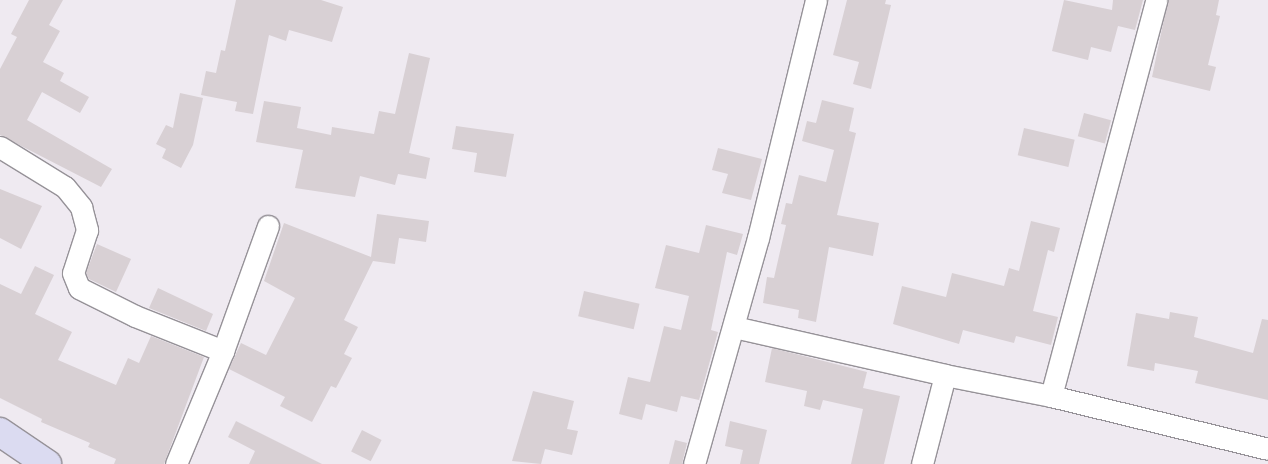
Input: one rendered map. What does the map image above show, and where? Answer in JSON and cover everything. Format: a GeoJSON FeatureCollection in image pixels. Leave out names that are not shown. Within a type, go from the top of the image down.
{"type":"FeatureCollection","features":[{"type":"Feature","properties":{"kind":"main road"},"geometry":{"type":"LineString","coordinates":[[0,432],[47,464]]}},
{"type":"Feature","properties":{"kind":"street"},"geometry":{"type":"LineString","coordinates":[[694,464],[734,327],[777,168],[816,0]]}},
{"type":"Feature","properties":{"kind":"street"},"geometry":{"type":"LineString","coordinates":[[1051,396],[1156,0]]}},
{"type":"Feature","properties":{"kind":"street"},"geometry":{"type":"LineString","coordinates":[[0,147],[64,187],[81,206],[87,230],[73,273],[79,288],[135,316],[223,351]]}},
{"type":"Feature","properties":{"kind":"street"},"geometry":{"type":"LineString","coordinates":[[176,464],[223,351],[268,226]]}},
{"type":"Feature","properties":{"kind":"street"},"geometry":{"type":"LineString","coordinates":[[734,327],[945,376],[1051,396],[1268,449]]}},
{"type":"Feature","properties":{"kind":"street"},"geometry":{"type":"LineString","coordinates":[[922,464],[945,376]]}},
{"type":"Feature","properties":{"kind":"building"},"geometry":{"type":"Polygon","coordinates":[[[29,0],[63,0],[49,25],[60,31],[43,62],[64,73],[60,81],[89,97],[80,113],[42,92],[27,120],[112,169],[101,187],[0,135],[0,69],[17,37],[11,34],[29,0]]]}},
{"type":"Feature","properties":{"kind":"building"},"geometry":{"type":"Polygon","coordinates":[[[236,0],[321,0],[343,7],[332,42],[289,30],[286,41],[269,35],[253,114],[235,111],[237,102],[201,95],[206,71],[216,73],[221,50],[225,51],[236,0]]]}},
{"type":"Feature","properties":{"kind":"building"},"geometry":{"type":"Polygon","coordinates":[[[847,0],[886,0],[885,4],[891,5],[871,89],[853,84],[859,62],[833,55],[847,0]]]}},
{"type":"Feature","properties":{"kind":"building"},"geometry":{"type":"Polygon","coordinates":[[[1064,0],[1112,10],[1113,0],[1143,0],[1135,30],[1118,26],[1111,52],[1091,47],[1088,60],[1052,51],[1064,0]]]}},
{"type":"Feature","properties":{"kind":"building"},"geometry":{"type":"Polygon","coordinates":[[[1168,0],[1219,0],[1216,15],[1220,16],[1208,65],[1216,67],[1210,91],[1152,77],[1168,0]]]}},
{"type":"Feature","properties":{"kind":"building"},"geometry":{"type":"Polygon","coordinates":[[[409,53],[430,58],[409,153],[430,158],[426,179],[398,174],[395,185],[360,176],[355,197],[295,188],[303,150],[256,142],[264,101],[301,107],[297,128],[331,135],[332,127],[374,134],[379,111],[395,114],[409,53]]]}},
{"type":"Feature","properties":{"kind":"building"},"geometry":{"type":"Polygon","coordinates":[[[180,93],[203,98],[193,145],[181,168],[162,158],[166,149],[156,144],[166,125],[173,128],[180,93]]]}},
{"type":"Feature","properties":{"kind":"building"},"geometry":{"type":"Polygon","coordinates":[[[822,100],[854,108],[849,131],[856,133],[837,215],[879,223],[873,256],[829,247],[816,322],[798,318],[799,310],[763,303],[767,277],[774,278],[786,225],[781,224],[786,203],[792,204],[799,175],[826,182],[834,150],[802,141],[807,121],[816,123],[822,100]]]}},
{"type":"Feature","properties":{"kind":"building"},"geometry":{"type":"Polygon","coordinates":[[[1084,113],[1111,120],[1105,143],[1078,136],[1084,113]]]}},
{"type":"Feature","properties":{"kind":"building"},"geometry":{"type":"Polygon","coordinates":[[[456,126],[514,134],[506,177],[474,172],[477,153],[452,149],[456,126]]]}},
{"type":"Feature","properties":{"kind":"building"},"geometry":{"type":"Polygon","coordinates":[[[1024,128],[1075,140],[1068,167],[1018,155],[1024,128]]]}},
{"type":"Feature","properties":{"kind":"building"},"geometry":{"type":"Polygon","coordinates":[[[718,148],[762,159],[751,200],[722,193],[728,174],[712,170],[718,148]]]}},
{"type":"Feature","properties":{"kind":"building"},"geometry":{"type":"Polygon","coordinates":[[[0,189],[42,206],[21,249],[0,238],[0,189]]]}},
{"type":"Feature","properties":{"kind":"building"},"geometry":{"type":"Polygon","coordinates":[[[377,214],[429,221],[426,242],[399,238],[395,264],[373,261],[344,320],[358,327],[344,354],[352,358],[336,388],[331,386],[312,422],[280,406],[285,397],[229,369],[241,343],[266,355],[295,298],[264,281],[284,223],[371,257],[377,214]]]}},
{"type":"Feature","properties":{"kind":"building"},"geometry":{"type":"Polygon","coordinates":[[[1031,221],[1060,228],[1054,252],[1048,250],[1033,311],[1058,317],[1051,345],[1016,336],[1014,343],[963,330],[959,344],[893,324],[902,286],[946,297],[952,273],[1004,286],[1009,268],[1019,271],[1031,221]]]}},
{"type":"Feature","properties":{"kind":"building"},"geometry":{"type":"Polygon","coordinates":[[[706,225],[743,234],[737,255],[727,252],[711,330],[718,332],[699,400],[681,396],[677,412],[646,404],[642,420],[619,414],[628,377],[650,382],[664,326],[681,330],[689,296],[655,288],[666,245],[699,253],[706,225]]]}},
{"type":"Feature","properties":{"kind":"building"},"geometry":{"type":"Polygon","coordinates":[[[97,244],[131,259],[116,292],[89,279],[86,273],[97,244]]]}},
{"type":"Feature","properties":{"kind":"building"},"geometry":{"type":"Polygon","coordinates":[[[35,266],[54,275],[35,314],[72,332],[58,360],[116,385],[128,358],[139,363],[151,336],[204,357],[164,464],[114,464],[116,459],[88,447],[90,443],[41,422],[42,419],[0,398],[0,284],[21,294],[35,266]]]}},
{"type":"Feature","properties":{"kind":"building"},"geometry":{"type":"Polygon","coordinates":[[[158,288],[213,314],[206,331],[149,308],[158,288]]]}},
{"type":"Feature","properties":{"kind":"building"},"geometry":{"type":"Polygon","coordinates":[[[584,291],[640,304],[634,329],[578,316],[584,291]]]}},
{"type":"Feature","properties":{"kind":"building"},"geometry":{"type":"Polygon","coordinates":[[[1170,312],[1198,317],[1194,337],[1253,353],[1262,319],[1268,320],[1268,400],[1195,383],[1198,371],[1155,363],[1154,371],[1127,366],[1136,313],[1169,319],[1170,312]]]}},
{"type":"Feature","properties":{"kind":"building"},"geometry":{"type":"Polygon","coordinates":[[[772,348],[867,372],[863,388],[900,396],[884,464],[851,464],[863,409],[823,400],[820,410],[804,406],[807,391],[765,382],[772,348]]]}},
{"type":"Feature","properties":{"kind":"building"},"geometry":{"type":"Polygon","coordinates":[[[533,391],[574,401],[567,429],[578,431],[572,455],[545,449],[541,464],[512,461],[533,391]]]}},
{"type":"Feature","properties":{"kind":"building"},"geometry":{"type":"Polygon","coordinates":[[[236,421],[322,464],[249,464],[255,451],[228,437],[236,421]]]}},
{"type":"Feature","properties":{"kind":"building"},"geometry":{"type":"Polygon","coordinates":[[[730,421],[767,430],[759,464],[740,464],[743,450],[725,446],[730,421]]]}},
{"type":"Feature","properties":{"kind":"building"},"geometry":{"type":"Polygon","coordinates":[[[362,430],[382,440],[371,461],[351,451],[362,430]]]}},
{"type":"Feature","properties":{"kind":"building"},"geometry":{"type":"Polygon","coordinates":[[[675,440],[687,443],[682,464],[669,464],[675,440]]]}}]}
